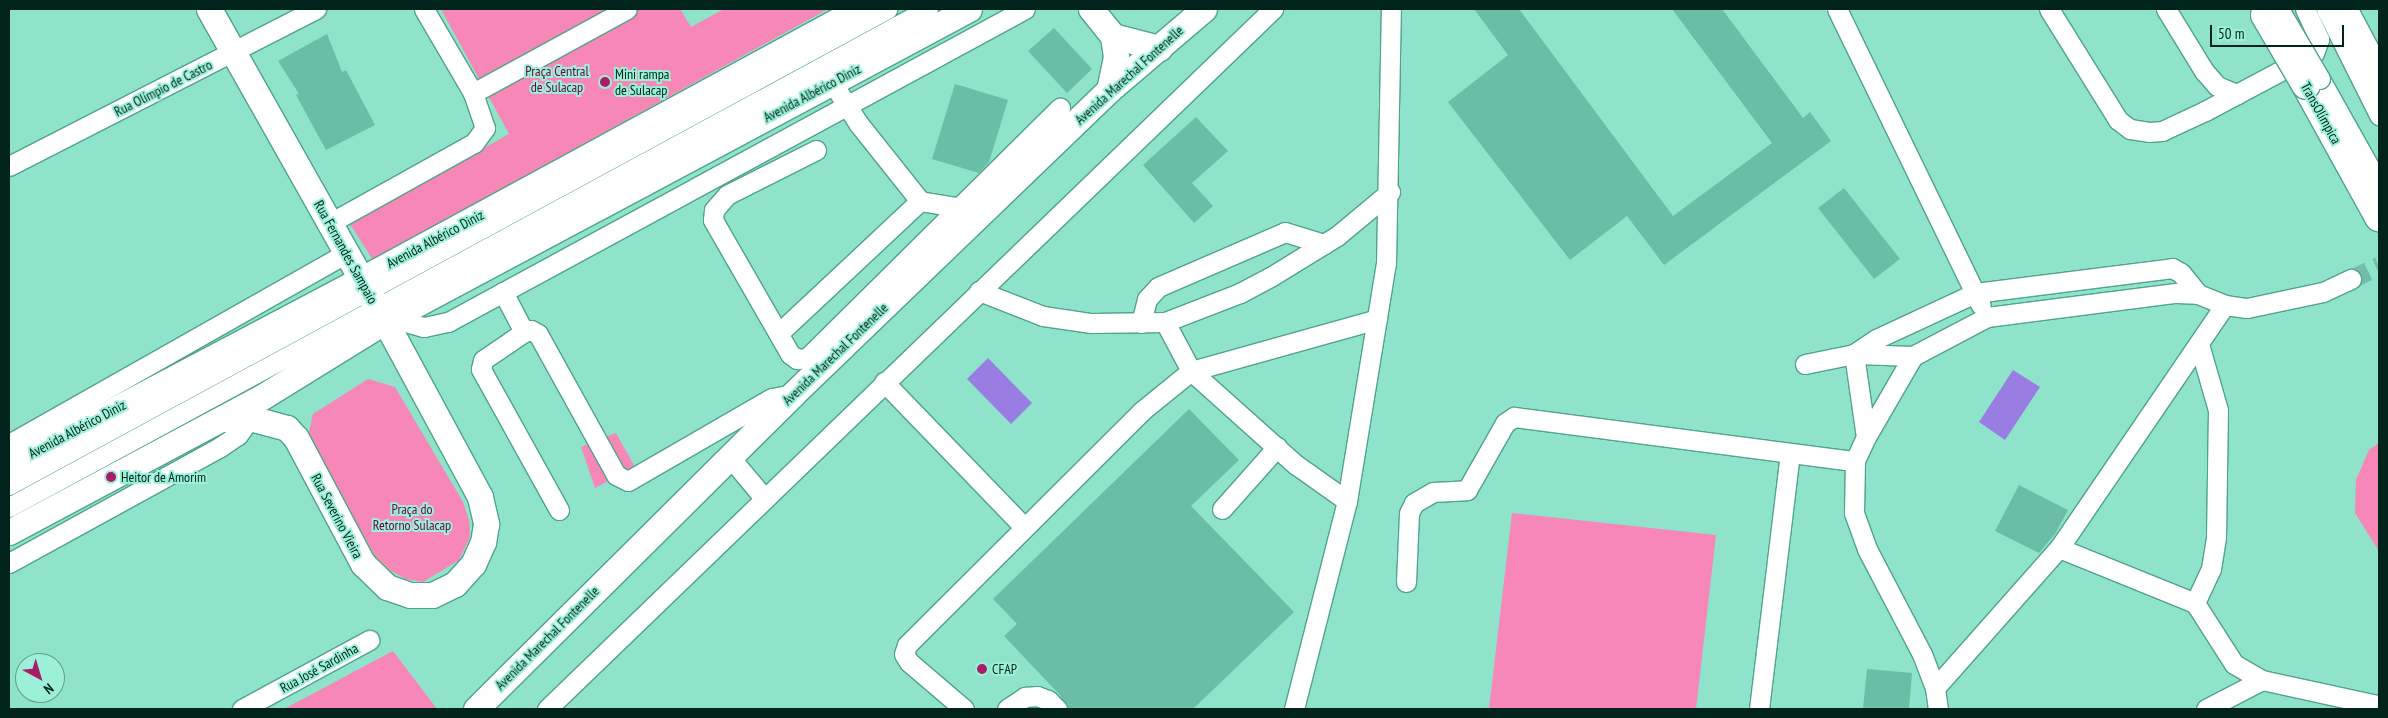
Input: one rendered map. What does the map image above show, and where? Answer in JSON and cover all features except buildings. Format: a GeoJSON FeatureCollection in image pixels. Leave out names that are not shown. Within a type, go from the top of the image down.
{"type":"FeatureCollection","features":[{"type":"Feature","properties":{"kind":"highway","name":"TransOlímpica"},"geometry":{"type":"LineString","coordinates":[[2268,11],[2313,82],[2379,218]]}},
{"type":"Feature","properties":{"kind":"highway"},"geometry":{"type":"LineString","coordinates":[[2341,11],[2379,77]]}},
{"type":"Feature","properties":{"kind":"main road","name":"Rua Fernandes Sampaio"},"geometry":{"type":"LineString","coordinates":[[209,9],[377,303],[480,497]]}},
{"type":"Feature","properties":{"kind":"main road","name":"Avenida Albérico Diniz"},"geometry":{"type":"LineString","coordinates":[[257,408],[377,303],[859,9]]}},
{"type":"Feature","properties":{"kind":"main road","name":"Avenida Albérico Diniz"},"geometry":{"type":"LineString","coordinates":[[9,465],[377,303],[832,82],[969,9]]}},
{"type":"Feature","properties":{"kind":"main road"},"geometry":{"type":"LineString","coordinates":[[1090,9],[1113,36],[1116,58],[1109,90]]}},
{"type":"Feature","properties":{"kind":"main road","name":"Avenida Marechal Fontenelle"},"geometry":{"type":"LineString","coordinates":[[476,709],[729,456],[1109,90],[1204,9]]}},
{"type":"Feature","properties":{"kind":"main road"},"geometry":{"type":"LineString","coordinates":[[1113,36],[1159,48]]}},
{"type":"Feature","properties":{"kind":"main road","name":"Rua Severino Vieira"},"geometry":{"type":"LineString","coordinates":[[9,532],[223,418],[257,408],[286,428],[296,438],[363,564],[387,587],[410,595],[432,595],[455,584],[473,564],[483,542],[486,524],[480,497]]}},
{"type":"Feature","properties":{"kind":"street","name":"Rua Olímpio de Castro"},"geometry":{"type":"LineString","coordinates":[[9,166],[316,9]]}},
{"type":"Feature","properties":{"kind":"street"},"geometry":{"type":"LineString","coordinates":[[330,223],[474,143],[486,128],[473,93],[424,9]]}},
{"type":"Feature","properties":{"kind":"street"},"geometry":{"type":"LineString","coordinates":[[473,93],[627,9]]}},
{"type":"Feature","properties":{"kind":"street"},"geometry":{"type":"LineString","coordinates":[[9,484],[377,303],[887,9]]}},
{"type":"Feature","properties":{"kind":"street"},"geometry":{"type":"LineString","coordinates":[[9,507],[377,303],[928,9]]}},
{"type":"Feature","properties":{"kind":"street"},"geometry":{"type":"LineString","coordinates":[[377,303],[424,327],[436,325],[503,292],[1025,9]]}},
{"type":"Feature","properties":{"kind":"street"},"geometry":{"type":"LineString","coordinates":[[547,709],[1273,9]]}},
{"type":"Feature","properties":{"kind":"street"},"geometry":{"type":"LineString","coordinates":[[1294,709],[1347,501],[1386,264],[1390,192],[1391,9]]}},
{"type":"Feature","properties":{"kind":"street"},"geometry":{"type":"LineString","coordinates":[[1837,9],[1987,317]]}},
{"type":"Feature","properties":{"kind":"street"},"geometry":{"type":"LineString","coordinates":[[2049,9],[2118,120],[2130,130],[2162,131],[2205,112],[2314,53],[2320,39],[2305,9]]}},
{"type":"Feature","properties":{"kind":"street"},"geometry":{"type":"LineString","coordinates":[[2166,10],[2204,71],[2217,86],[2237,94]]}},
{"type":"Feature","properties":{"kind":"street"},"geometry":{"type":"LineString","coordinates":[[2341,11],[2379,114]]}},
{"type":"Feature","properties":{"kind":"street"},"geometry":{"type":"LineString","coordinates":[[2204,71],[2210,89],[2205,112]]}},
{"type":"Feature","properties":{"kind":"street"},"geometry":{"type":"LineString","coordinates":[[832,82],[920,201],[962,208]]}},
{"type":"Feature","properties":{"kind":"street","name":"TransOlímpica"},"geometry":{"type":"LineString","coordinates":[[2313,82],[2379,184]]}},
{"type":"Feature","properties":{"kind":"street"},"geometry":{"type":"LineString","coordinates":[[816,150],[726,194],[714,210],[713,220],[780,332],[790,354],[797,359],[807,358],[962,208],[1060,108]]}},
{"type":"Feature","properties":{"kind":"street"},"geometry":{"type":"LineString","coordinates":[[979,291],[1043,316],[1091,324],[1164,322],[1252,287],[1324,244],[1390,192]]}},
{"type":"Feature","properties":{"kind":"street"},"geometry":{"type":"LineString","coordinates":[[780,332],[920,201]]}},
{"type":"Feature","properties":{"kind":"street"},"geometry":{"type":"LineString","coordinates":[[1142,323],[1147,299],[1158,288],[1285,232],[1324,244]]}},
{"type":"Feature","properties":{"kind":"street","name":"Avenida Albérico Diniz"},"geometry":{"type":"LineString","coordinates":[[9,444],[347,253]]}},
{"type":"Feature","properties":{"kind":"street"},"geometry":{"type":"LineString","coordinates":[[1854,354],[1876,339],[1975,293],[2172,268],[2181,273],[2198,294]]}},
{"type":"Feature","properties":{"kind":"street"},"geometry":{"type":"LineString","coordinates":[[1805,364],[1854,354],[1913,356],[1987,317],[2175,293],[2198,294],[2226,305],[2255,307],[2323,292],[2350,279]]}},
{"type":"Feature","properties":{"kind":"street"},"geometry":{"type":"LineString","coordinates":[[503,292],[524,332]]}},
{"type":"Feature","properties":{"kind":"street"},"geometry":{"type":"LineString","coordinates":[[1935,688],[2059,548],[2226,305]]}},
{"type":"Feature","properties":{"kind":"street"},"geometry":{"type":"LineString","coordinates":[[964,709],[909,662],[904,654],[907,645],[1143,410],[1192,371],[1377,318]]}},
{"type":"Feature","properties":{"kind":"street"},"geometry":{"type":"LineString","coordinates":[[1164,322],[1192,371],[1277,447],[1347,501]]}},
{"type":"Feature","properties":{"kind":"street"},"geometry":{"type":"LineString","coordinates":[[558,510],[481,369],[483,360],[524,332],[535,330],[538,334],[616,475],[628,481],[772,398],[794,394]]}},
{"type":"Feature","properties":{"kind":"street"},"geometry":{"type":"LineString","coordinates":[[2195,603],[2211,569],[2216,537],[2218,430],[2218,410],[2199,344]]}},
{"type":"Feature","properties":{"kind":"street"},"geometry":{"type":"LineString","coordinates":[[1854,354],[1866,437]]}},
{"type":"Feature","properties":{"kind":"street"},"geometry":{"type":"LineString","coordinates":[[1913,356],[1866,437],[1855,461],[1854,513],[1867,549],[1922,654],[1935,688],[1938,709]]}},
{"type":"Feature","properties":{"kind":"street"},"geometry":{"type":"LineString","coordinates":[[884,382],[1024,527]]}},
{"type":"Feature","properties":{"kind":"street","name":"Avenida Albérico Diniz"},"geometry":{"type":"LineString","coordinates":[[9,563],[220,447],[238,435],[257,408]]}},
{"type":"Feature","properties":{"kind":"street"},"geometry":{"type":"LineString","coordinates":[[1406,582],[1410,514],[1414,503],[1433,492],[1467,490],[1505,423],[1514,417],[1855,461]]}},
{"type":"Feature","properties":{"kind":"street"},"geometry":{"type":"LineString","coordinates":[[1222,509],[1277,447]]}},
{"type":"Feature","properties":{"kind":"street"},"geometry":{"type":"LineString","coordinates":[[1759,709],[1790,454]]}},
{"type":"Feature","properties":{"kind":"street"},"geometry":{"type":"LineString","coordinates":[[729,456],[764,498]]}},
{"type":"Feature","properties":{"kind":"street"},"geometry":{"type":"LineString","coordinates":[[2059,548],[2195,603],[2234,664],[2262,680],[2378,705]]}},
{"type":"Feature","properties":{"kind":"street","name":"Rua José Sardinha"},"geometry":{"type":"LineString","coordinates":[[242,709],[369,640]]}},
{"type":"Feature","properties":{"kind":"street"},"geometry":{"type":"LineString","coordinates":[[2206,709],[2262,680]]}},
{"type":"Feature","properties":{"kind":"street"},"geometry":{"type":"LineString","coordinates":[[1007,709],[1025,696],[1037,696],[1048,700],[1057,709]]}},
{"type":"Feature","properties":{"kind":"green space","name":"Praça Central de Sulacap"},"geometry":{"type":"Polygon","coordinates":[[[441,9],[680,9],[691,27],[724,9],[828,9],[373,260],[350,224],[509,134],[441,9]]]}},
{"type":"Feature","properties":{"kind":"green space","name":"Praça do Retorno Sulacap"},"geometry":{"type":"Polygon","coordinates":[[[368,379],[395,387],[463,502],[469,520],[470,537],[459,560],[423,582],[406,579],[391,571],[375,556],[308,437],[313,414],[368,379]]]}},
{"type":"Feature","properties":{"kind":"green space"},"geometry":{"type":"Polygon","coordinates":[[[616,433],[635,467],[595,488],[581,447],[616,433]]]}},
{"type":"Feature","properties":{"kind":"green space"},"geometry":{"type":"Polygon","coordinates":[[[2379,443],[2379,551],[2355,513],[2356,480],[2369,450],[2379,443]]]}},
{"type":"Feature","properties":{"kind":"green space"},"geometry":{"type":"Polygon","coordinates":[[[1512,513],[1716,535],[1696,709],[1489,709],[1512,513]]]}},
{"type":"Feature","properties":{"kind":"green space"},"geometry":{"type":"Polygon","coordinates":[[[393,651],[437,709],[284,709],[393,651]]]}},
{"type":"Feature","properties":{"kind":"shaded area"},"geometry":{"type":"Polygon","coordinates":[[[988,358],[1032,403],[1011,424],[967,379],[988,358]]]}},
{"type":"Feature","properties":{"kind":"shaded area"},"geometry":{"type":"Polygon","coordinates":[[[2013,370],[2040,387],[2005,440],[1979,422],[2013,370]]]}},
{"type":"Feature","properties":{"kind":"tunnel"},"geometry":{"type":"LineString","coordinates":[[2351,279],[2379,266]]}},
{"type":"Feature","properties":{"kind":"place","name":"Mini rampa de Sulacap"},"geometry":{"type":"Point","coordinates":[605,82]}},
{"type":"Feature","properties":{"kind":"place","name":"Heitor de Amorim"},"geometry":{"type":"Point","coordinates":[111,477]}},
{"type":"Feature","properties":{"kind":"place","name":"CFAP"},"geometry":{"type":"Point","coordinates":[982,669]}}]}
